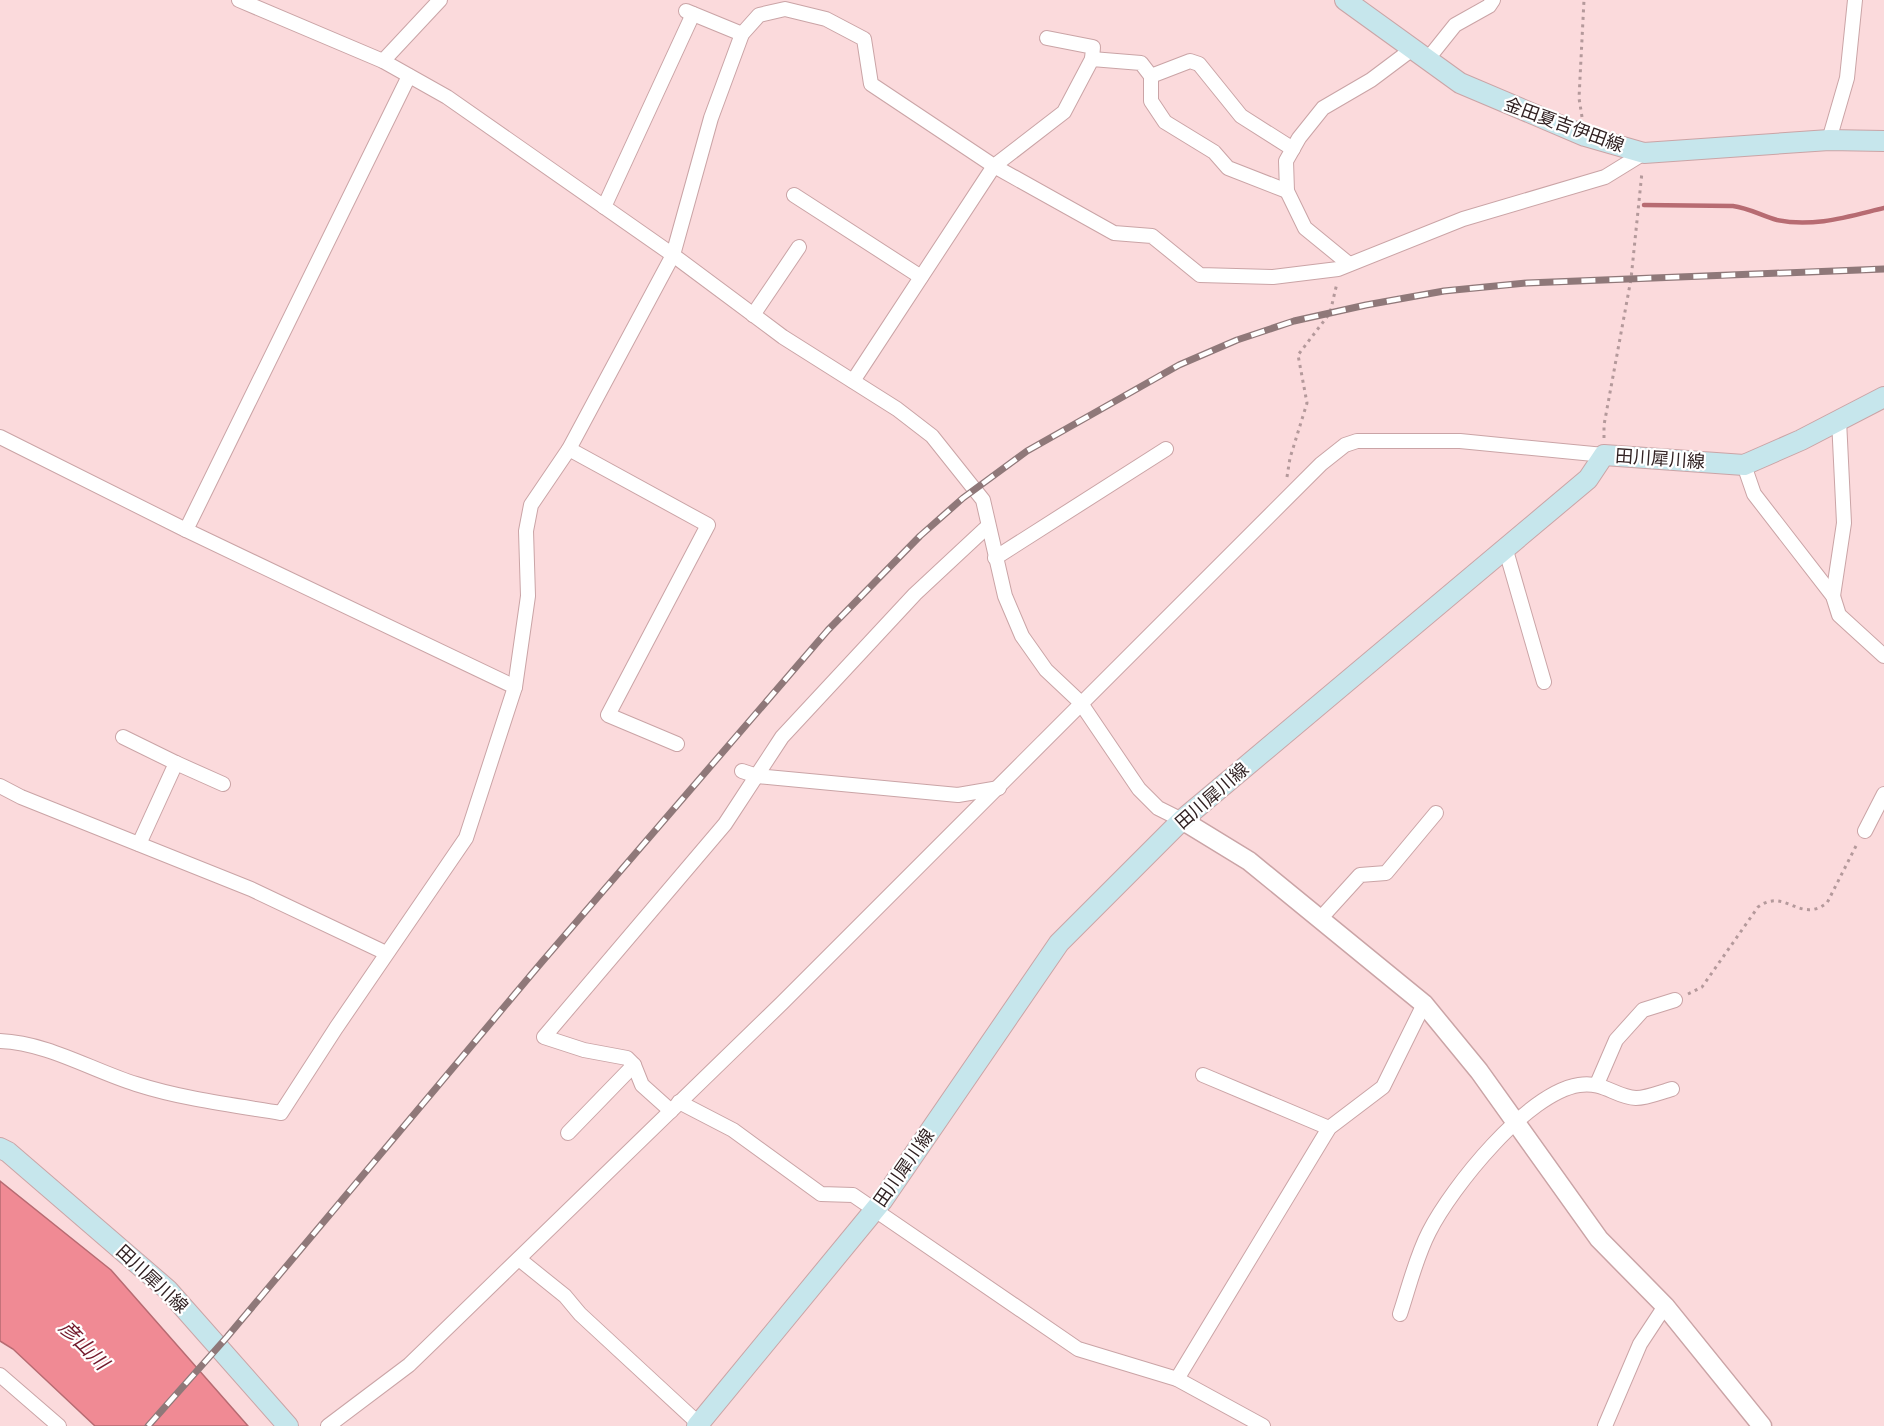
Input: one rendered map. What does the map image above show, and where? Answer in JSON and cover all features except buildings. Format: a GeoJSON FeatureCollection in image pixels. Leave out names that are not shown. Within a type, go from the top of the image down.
{"type":"FeatureCollection","features":[{"type":"Feature","properties":{"kind":"main road","name":"金田夏吉伊田線"},"geometry":{"type":"LineString","coordinates":[[1345,0],[1460,83],[1585,136],[1644,153],[1828,140],[1884,141]]}},
{"type":"Feature","properties":{"kind":"main road","name":"田川犀川線"},"geometry":{"type":"LineString","coordinates":[[698,1425],[874,1210],[1059,943],[1182,820],[1588,478],[1604,455],[1744,465],[1884,397]]}},
{"type":"Feature","properties":{"kind":"main road","name":"田川犀川線"},"geometry":{"type":"LineString","coordinates":[[0,1148],[8,1152],[168,1290],[288,1426]]}},
{"type":"Feature","properties":{"kind":"street"},"geometry":{"type":"LineString","coordinates":[[240,0],[383,61],[447,97],[673,255],[753,315],[897,409],[932,436],[983,500],[1005,596],[1022,636],[1046,670],[1080,702],[1139,789],[1158,808],[1249,861],[1424,1005],[1479,1071],[1599,1239],[1665,1306],[1762,1426]]}},
{"type":"Feature","properties":{"kind":"street"},"geometry":{"type":"LineString","coordinates":[[383,61],[440,0]]}},
{"type":"Feature","properties":{"kind":"street"},"geometry":{"type":"LineString","coordinates":[[1344,266],[1305,228],[1287,191],[1286,161],[1323,108],[1419,55],[1455,26],[1489,6],[1493,0]]}},
{"type":"Feature","properties":{"kind":"street"},"geometry":{"type":"LineString","coordinates":[[1828,140],[1847,78],[1855,0]]}},
{"type":"Feature","properties":{"kind":"street"},"geometry":{"type":"LineString","coordinates":[[0,1041],[15,1041],[66,1056],[134,1083],[176,1095],[281,1113],[386,953],[466,838],[515,687],[528,596],[526,531],[531,505],[569,449],[673,255],[711,118],[742,34],[759,15],[785,9],[826,19],[864,39],[871,84],[994,166],[1114,233],[1152,236],[1200,275],[1273,277],[1344,266],[1463,219],[1605,177],[1644,153]]}},
{"type":"Feature","properties":{"kind":"street"},"geometry":{"type":"LineString","coordinates":[[604,207],[689,13],[742,34]]}},
{"type":"Feature","properties":{"kind":"street"},"geometry":{"type":"LineString","coordinates":[[853,381],[994,166],[1064,112],[1092,59],[1093,47],[1047,38]]}},
{"type":"Feature","properties":{"kind":"street"},"geometry":{"type":"LineString","coordinates":[[1092,59],[1141,63],[1151,76],[1150,100],[1165,122],[1214,152],[1228,168],[1287,191]]}},
{"type":"Feature","properties":{"kind":"street"},"geometry":{"type":"LineString","coordinates":[[1151,76],[1190,61],[1199,64],[1241,116],[1293,149]]}},
{"type":"Feature","properties":{"kind":"street"},"geometry":{"type":"LineString","coordinates":[[186,530],[409,76]]}},
{"type":"Feature","properties":{"kind":"street"},"geometry":{"type":"LineString","coordinates":[[794,195],[921,277]]}},
{"type":"Feature","properties":{"kind":"street"},"geometry":{"type":"LineString","coordinates":[[753,315],[799,247]]}},
{"type":"Feature","properties":{"kind":"street"},"geometry":{"type":"LineString","coordinates":[[1833,596],[1844,523],[1839,420]]}},
{"type":"Feature","properties":{"kind":"street"},"geometry":{"type":"LineString","coordinates":[[0,437],[186,530],[515,687]]}},
{"type":"Feature","properties":{"kind":"street"},"geometry":{"type":"LineString","coordinates":[[328,1426],[409,1365],[519,1259],[999,788],[1080,702],[1321,464],[1345,445],[1358,441],[1460,441],[1604,455]]}},
{"type":"Feature","properties":{"kind":"street"},"geometry":{"type":"LineString","coordinates":[[569,449],[708,525],[608,715],[676,744]]}},
{"type":"Feature","properties":{"kind":"street"},"geometry":{"type":"LineString","coordinates":[[995,558],[1166,449]]}},
{"type":"Feature","properties":{"kind":"street"},"geometry":{"type":"LineString","coordinates":[[1744,465],[1754,494],[1833,596],[1839,615],[1884,656]]}},
{"type":"Feature","properties":{"kind":"street"},"geometry":{"type":"LineString","coordinates":[[988,526],[915,594],[782,737],[725,824],[544,1037],[584,1050],[627,1058],[633,1065],[642,1085],[675,1106],[733,1131],[821,1194],[853,1195],[1078,1349],[1177,1379],[1263,1426]]}},
{"type":"Feature","properties":{"kind":"street"},"geometry":{"type":"LineString","coordinates":[[1505,547],[1544,682]]}},
{"type":"Feature","properties":{"kind":"street"},"geometry":{"type":"LineString","coordinates":[[123,737],[223,784]]}},
{"type":"Feature","properties":{"kind":"street"},"geometry":{"type":"LineString","coordinates":[[139,844],[176,763]]}},
{"type":"Feature","properties":{"kind":"street"},"geometry":{"type":"LineString","coordinates":[[742,771],[757,776],[958,795],[999,788]]}},
{"type":"Feature","properties":{"kind":"street"},"geometry":{"type":"LineString","coordinates":[[0,786],[21,797],[251,889],[386,953]]}},
{"type":"Feature","properties":{"kind":"street"},"geometry":{"type":"LineString","coordinates":[[1865,831],[1884,794]]}},
{"type":"Feature","properties":{"kind":"street"},"geometry":{"type":"LineString","coordinates":[[1320,919],[1360,875],[1386,873],[1436,813]]}},
{"type":"Feature","properties":{"kind":"street"},"geometry":{"type":"LineString","coordinates":[[1597,1084],[1616,1040],[1643,1010],[1675,1000]]}},
{"type":"Feature","properties":{"kind":"street"},"geometry":{"type":"LineString","coordinates":[[1177,1379],[1329,1128],[1383,1087],[1424,1005]]}},
{"type":"Feature","properties":{"kind":"street"},"geometry":{"type":"LineString","coordinates":[[568,1133],[633,1065]]}},
{"type":"Feature","properties":{"kind":"street"},"geometry":{"type":"LineString","coordinates":[[1203,1075],[1329,1128]]}},
{"type":"Feature","properties":{"kind":"street"},"geometry":{"type":"LineString","coordinates":[[1400,1314],[1428,1233],[1450,1196],[1489,1148],[1517,1122],[1560,1091],[1578,1085],[1597,1084],[1636,1098],[1672,1089]]}},
{"type":"Feature","properties":{"kind":"street"},"geometry":{"type":"LineString","coordinates":[[519,1259],[565,1296],[580,1314],[698,1425]]}},
{"type":"Feature","properties":{"kind":"street"},"geometry":{"type":"LineString","coordinates":[[1605,1426],[1640,1344],[1665,1306]]}},
{"type":"Feature","properties":{"kind":"street"},"geometry":{"type":"LineString","coordinates":[[0,1375],[59,1426]]}},
{"type":"Feature","properties":{"kind":"path"},"geometry":{"type":"LineString","coordinates":[[1584,0],[1580,98],[1585,136]]}},
{"type":"Feature","properties":{"kind":"path"},"geometry":{"type":"LineString","coordinates":[[1604,455],[1604,425],[1631,279],[1644,153]]}},
{"type":"Feature","properties":{"kind":"path"},"geometry":{"type":"LineString","coordinates":[[1288,497],[1286,480],[1290,458],[1307,403],[1298,355],[1330,313],[1344,266]]}},
{"type":"Feature","properties":{"kind":"path"},"geometry":{"type":"LineString","coordinates":[[1675,1000],[1702,987],[1758,907],[1768,899],[1779,899],[1803,911],[1818,909],[1827,903],[1843,867],[1865,831]]}},
{"type":"Feature","properties":{"kind":"water","name":"彦山川"},"geometry":{"type":"Polygon","coordinates":[[[0,1181],[111,1270],[248,1426],[95,1426],[13,1349],[0,1341],[0,1181]]]}},
{"type":"Feature","properties":{"kind":"waterway"},"geometry":{"type":"LineString","coordinates":[[1644,205],[1733,206],[1777,220],[1804,223],[1831,220],[1884,208]]}},
{"type":"Feature","properties":{"kind":"railway"},"geometry":{"type":"LineString","coordinates":[[148,1426],[227,1337],[541,963],[828,630],[920,536],[963,498],[1027,451],[1179,365],[1237,340],[1294,321],[1366,305],[1444,291],[1527,283],[1884,269]]}}]}
